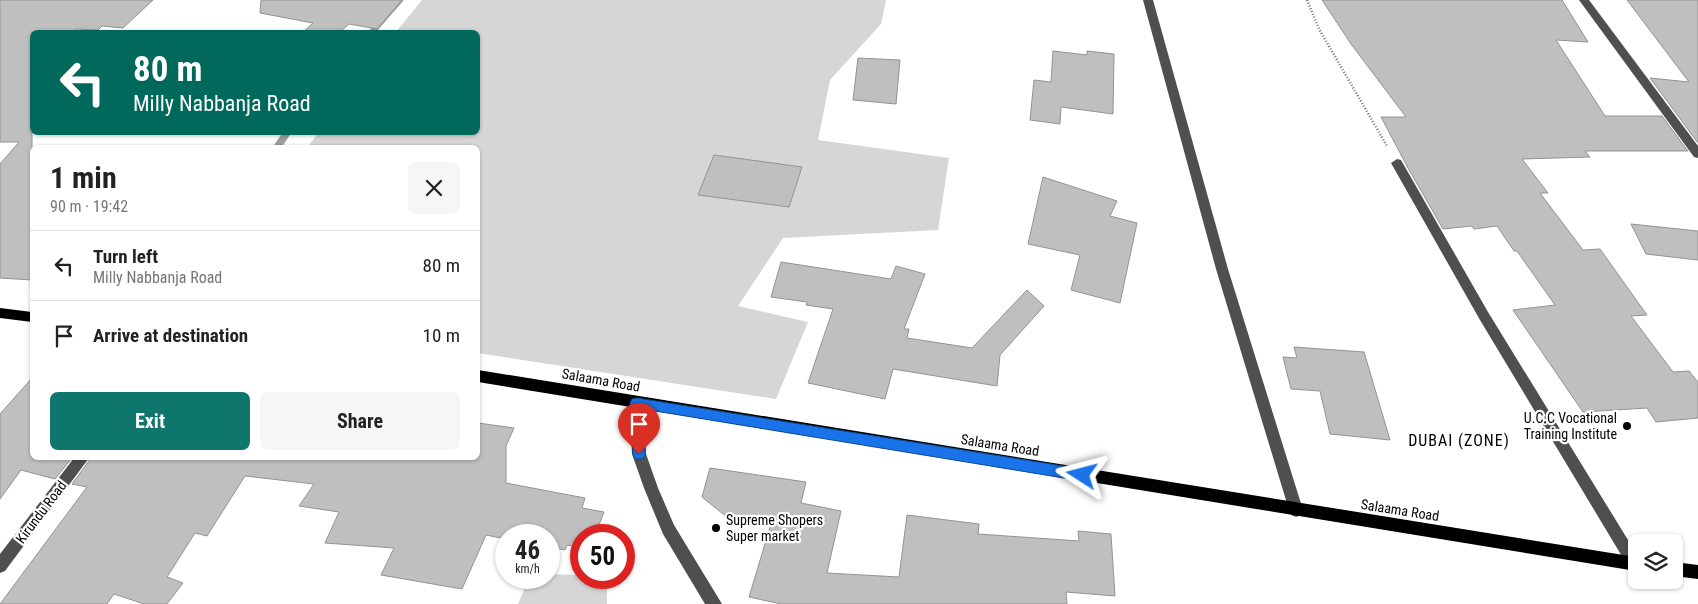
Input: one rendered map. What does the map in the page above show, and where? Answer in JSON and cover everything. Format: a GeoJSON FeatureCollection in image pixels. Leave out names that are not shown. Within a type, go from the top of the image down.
{"type":"FeatureCollection","features":[{"type":"Feature","properties":{"kind":"main road"},"geometry":{"type":"LineString","coordinates":[[0,313],[30,318]]}},
{"type":"Feature","properties":{"kind":"main road","name":"Salaama Road"},"geometry":{"type":"LineString","coordinates":[[480,376],[1628,563]]}},
{"type":"Feature","properties":{"kind":"main road"},"geometry":{"type":"LineString","coordinates":[[1683,570],[1698,572]]}},
{"type":"Feature","properties":{"kind":"street"},"geometry":{"type":"LineString","coordinates":[[1148,0],[1222,269],[1296,510]]}},
{"type":"Feature","properties":{"kind":"street"},"geometry":{"type":"LineString","coordinates":[[1584,0],[1698,154]]}},
{"type":"Feature","properties":{"kind":"street"},"geometry":{"type":"LineString","coordinates":[[1397,163],[1484,316],[1628,553]]}},
{"type":"Feature","properties":{"kind":"street"},"geometry":{"type":"LineString","coordinates":[[637,403],[639,454],[650,488],[668,529],[714,604]]}},
{"type":"Feature","properties":{"kind":"street","name":"Kirundu Road"},"geometry":{"type":"LineString","coordinates":[[0,566],[80,460]]}},
{"type":"Feature","properties":{"kind":"path"},"geometry":{"type":"LineString","coordinates":[[1307,0],[1319,29],[1397,163]]}},
{"type":"Feature","properties":{"kind":"shaded area"},"geometry":{"type":"Polygon","coordinates":[[[422,0],[886,0],[881,24],[830,80],[818,140],[949,158],[938,230],[783,238],[738,306],[808,322],[776,399],[480,353],[480,145],[309,145],[317,135],[480,135],[480,30],[398,30],[422,0]]]}},
{"type":"Feature","properties":{"kind":"shaded area"},"geometry":{"type":"Polygon","coordinates":[[[560,574],[570,575],[570,589],[607,589],[607,604],[518,604],[524,589],[560,589],[560,574]]]}},
{"type":"Feature","properties":{"kind":"building"},"geometry":{"type":"Polygon","coordinates":[[[0,0],[153,0],[123,28],[102,26],[98,30],[30,30],[30,135],[32,135],[32,145],[30,145],[30,280],[0,278],[0,164],[19,142],[0,142],[0,0]]]}},
{"type":"Feature","properties":{"kind":"building"},"geometry":{"type":"Polygon","coordinates":[[[261,0],[402,0],[377,29],[349,24],[342,30],[305,30],[313,23],[260,13],[261,0]]]}},
{"type":"Feature","properties":{"kind":"building"},"geometry":{"type":"Polygon","coordinates":[[[1322,0],[1562,0],[1588,42],[1556,40],[1605,116],[1662,116],[1688,151],[1585,151],[1590,157],[1522,159],[1548,193],[1540,193],[1583,250],[1600,249],[1647,315],[1631,316],[1673,372],[1689,371],[1698,382],[1698,418],[1656,422],[1647,408],[1583,412],[1513,310],[1555,305],[1497,226],[1474,229],[1472,226],[1443,229],[1381,117],[1406,117],[1351,44],[1322,0]]]}},
{"type":"Feature","properties":{"kind":"building"},"geometry":{"type":"Polygon","coordinates":[[[1627,0],[1698,0],[1698,143],[1650,78],[1689,82],[1627,0]]]}},
{"type":"Feature","properties":{"kind":"building"},"geometry":{"type":"Polygon","coordinates":[[[1053,51],[1087,55],[1087,51],[1114,54],[1113,114],[1061,107],[1060,124],[1030,120],[1034,80],[1051,82],[1053,51]]]}},
{"type":"Feature","properties":{"kind":"building"},"geometry":{"type":"Polygon","coordinates":[[[858,58],[900,60],[896,104],[853,100],[858,58]]]}},
{"type":"Feature","properties":{"kind":"building"},"geometry":{"type":"Polygon","coordinates":[[[714,155],[802,167],[789,207],[698,195],[714,155]]]}},
{"type":"Feature","properties":{"kind":"building"},"geometry":{"type":"Polygon","coordinates":[[[1043,177],[1117,201],[1110,216],[1137,223],[1120,303],[1071,290],[1080,255],[1028,244],[1043,177]]]}},
{"type":"Feature","properties":{"kind":"building"},"geometry":{"type":"Polygon","coordinates":[[[1631,224],[1698,231],[1698,260],[1646,254],[1631,224]]]}},
{"type":"Feature","properties":{"kind":"building"},"geometry":{"type":"Polygon","coordinates":[[[781,262],[891,279],[896,266],[925,274],[904,329],[909,329],[907,338],[972,348],[1027,290],[1044,306],[1000,355],[997,386],[893,369],[885,399],[808,383],[833,309],[806,305],[807,302],[771,297],[781,262]]]}},
{"type":"Feature","properties":{"kind":"building"},"geometry":{"type":"Polygon","coordinates":[[[1294,347],[1364,352],[1390,440],[1330,434],[1320,391],[1291,389],[1283,357],[1297,358],[1294,347]]]}},
{"type":"Feature","properties":{"kind":"building"},"geometry":{"type":"Polygon","coordinates":[[[30,380],[30,460],[70,460],[55,479],[21,470],[0,499],[0,414],[30,380]]]}},
{"type":"Feature","properties":{"kind":"building"},"geometry":{"type":"Polygon","coordinates":[[[480,423],[514,428],[506,446],[506,483],[585,498],[582,508],[604,512],[599,524],[570,524],[570,546],[567,545],[565,550],[560,549],[560,524],[495,524],[495,537],[486,535],[462,589],[381,575],[394,548],[325,543],[339,512],[299,506],[314,484],[245,476],[207,536],[195,533],[167,577],[183,583],[167,604],[144,604],[114,594],[107,604],[0,604],[87,487],[72,484],[90,460],[480,460],[480,423]]]}},
{"type":"Feature","properties":{"kind":"building"},"geometry":{"type":"Polygon","coordinates":[[[710,468],[806,482],[801,503],[841,511],[827,573],[899,577],[907,515],[979,524],[978,534],[1079,541],[1078,531],[1111,534],[1115,596],[1066,592],[1067,604],[781,604],[749,597],[771,524],[728,518],[702,497],[710,468]]]}},
{"type":"Feature","properties":{"kind":"waterway"},"geometry":{"type":"LineString","coordinates":[[374,30],[400,0]]}},
{"type":"Feature","properties":{"kind":"waterway"},"geometry":{"type":"LineString","coordinates":[[278,145],[286,135]]}},
{"type":"Feature","properties":{"kind":"place","name":"U.C.C Vocational Training Institute"},"geometry":{"type":"Point","coordinates":[1627,426]}},
{"type":"Feature","properties":{"kind":"place","name":"Supreme Shopers Super market"},"geometry":{"type":"Point","coordinates":[716,528]}},
{"type":"Feature","properties":{"kind":"district","name":"DUBAI (ZONE)"},"geometry":{"type":"Point","coordinates":[1459,440]}},
{"type":"Feature","properties":{"kind":"route"},"geometry":{"type":"LineString","coordinates":[[639,454],[637,403],[1082,475]]}}]}
